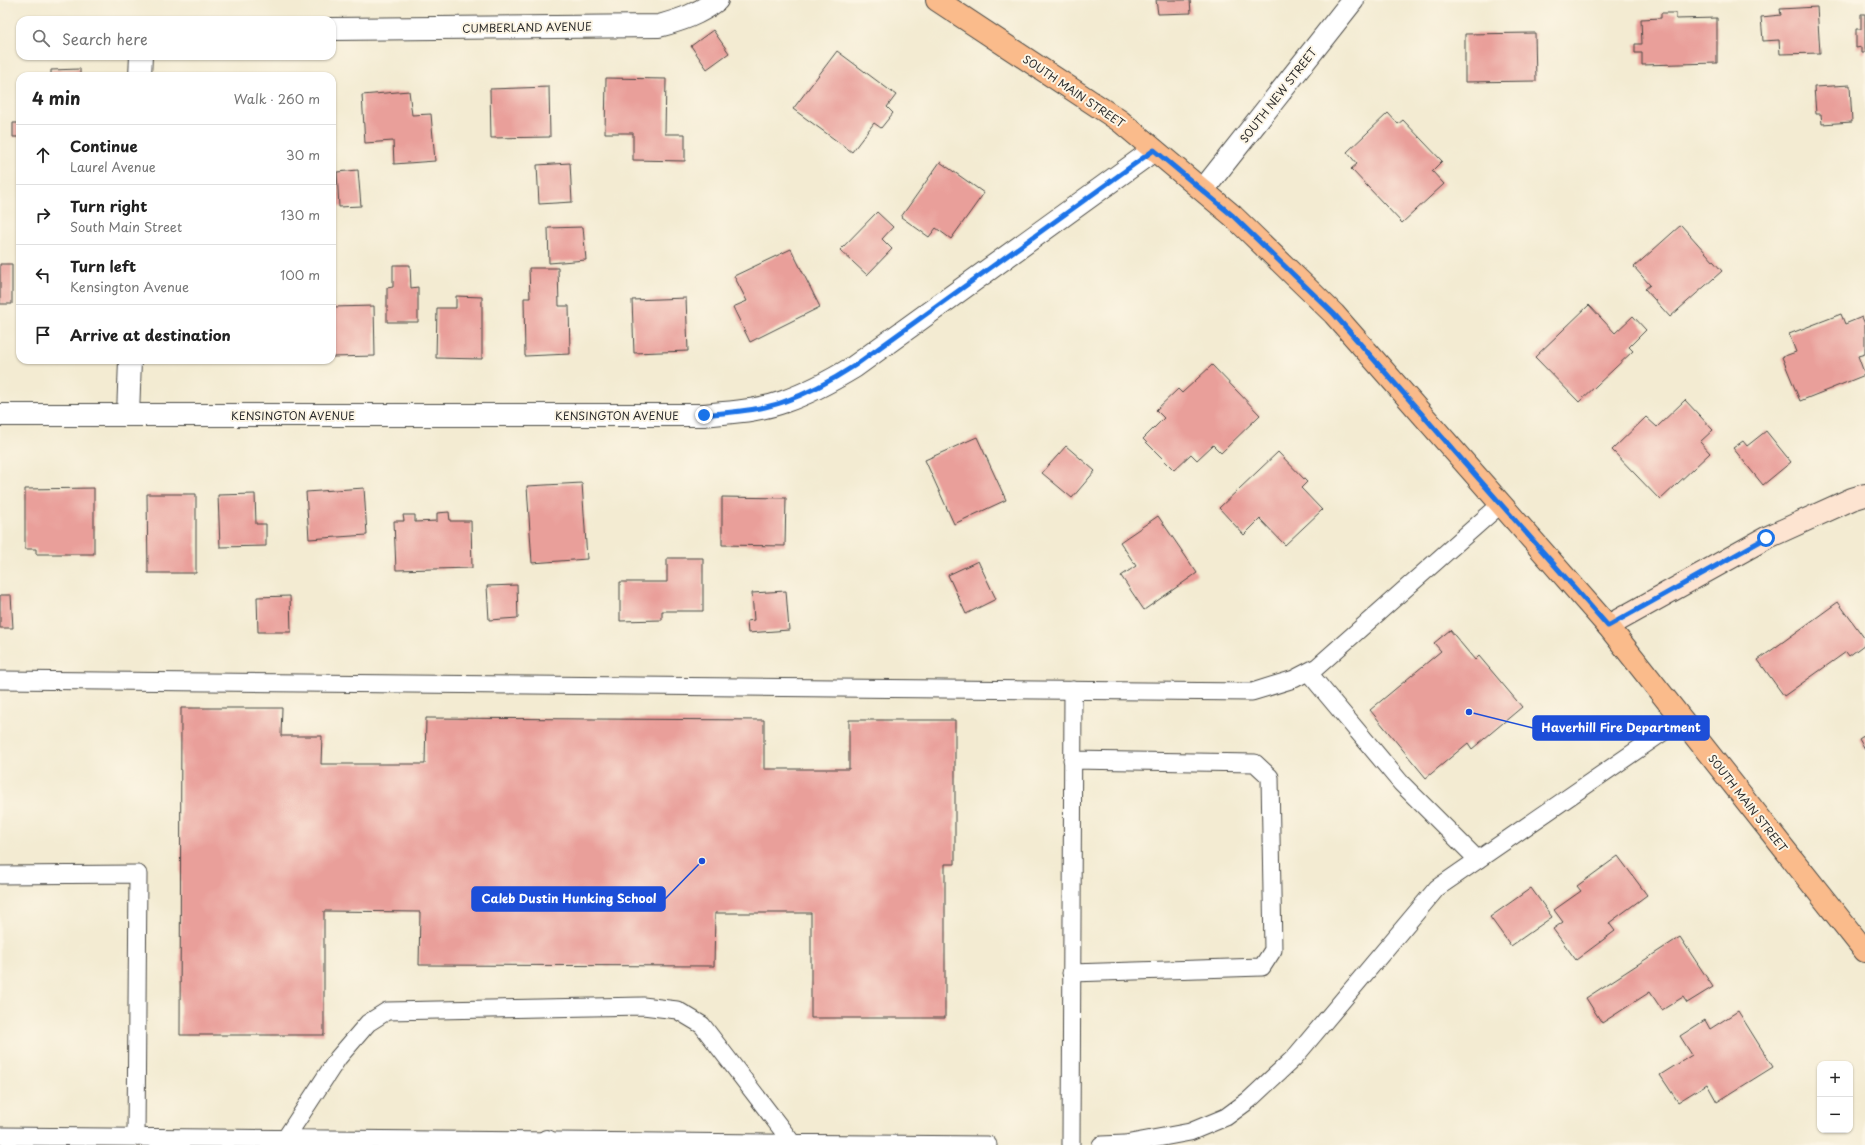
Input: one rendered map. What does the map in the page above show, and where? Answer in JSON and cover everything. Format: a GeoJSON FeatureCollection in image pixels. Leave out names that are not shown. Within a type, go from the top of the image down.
{"type":"FeatureCollection","features":[{"type":"Feature","properties":{"kind":"main road","name":"SOUTH MAIN STREET"},"geometry":{"type":"LineString","coordinates":[[937,0],[1120,121],[1233,216],[1334,314],[1608,626],[1865,951]]}},
{"type":"Feature","properties":{"kind":"main road"},"geometry":{"type":"LineString","coordinates":[[1608,626],[1766,538],[1852,499],[1865,495]]}},
{"type":"Feature","properties":{"kind":"street","name":"CUMBERLAND AVENUE"},"geometry":{"type":"LineString","coordinates":[[336,29],[659,26],[687,18],[717,0]]}},
{"type":"Feature","properties":{"kind":"street","name":"SOUTH NEW STREET"},"geometry":{"type":"LineString","coordinates":[[1203,190],[1353,0]]}},
{"type":"Feature","properties":{"kind":"street"},"geometry":{"type":"LineString","coordinates":[[140,72],[141,60]]}},
{"type":"Feature","properties":{"kind":"street","name":"KENSINGTON AVENUE"},"geometry":{"type":"LineString","coordinates":[[0,415],[704,415],[746,410],[782,403],[821,387],[854,366],[1154,150]]}},
{"type":"Feature","properties":{"kind":"street"},"geometry":{"type":"LineString","coordinates":[[128,415],[130,364]]}},
{"type":"Feature","properties":{"kind":"lane"},"geometry":{"type":"LineString","coordinates":[[0,680],[1252,692],[1294,679],[1317,667],[1501,504]]}},
{"type":"Feature","properties":{"kind":"lane"},"geometry":{"type":"LineString","coordinates":[[1308,672],[1401,783],[1478,860]]}},
{"type":"Feature","properties":{"kind":"lane"},"geometry":{"type":"LineString","coordinates":[[1071,1145],[1073,690]]}},
{"type":"Feature","properties":{"kind":"lane"},"geometry":{"type":"LineString","coordinates":[[1101,1145],[1125,1144],[1190,1132],[1226,1117],[1249,1100],[1294,1058],[1437,888],[1682,719]]}},
{"type":"Feature","properties":{"kind":"lane"},"geometry":{"type":"LineString","coordinates":[[1071,973],[1262,967],[1273,950],[1270,777],[1255,763],[1072,760]]}},
{"type":"Feature","properties":{"kind":"lane"},"geometry":{"type":"LineString","coordinates":[[0,875],[138,874],[136,1137]]}},
{"type":"Feature","properties":{"kind":"lane"},"geometry":{"type":"LineString","coordinates":[[285,1139],[338,1058],[368,1023],[387,1011],[643,1006],[677,1010],[702,1024],[793,1144]]}},
{"type":"Feature","properties":{"kind":"lane"},"geometry":{"type":"LineString","coordinates":[[0,1136],[547,1143],[988,1145]]}},
{"type":"Feature","properties":{"kind":"building"},"geometry":{"type":"Polygon","coordinates":[[[1156,0],[1190,0],[1191,13],[1158,14],[1156,0]]]}},
{"type":"Feature","properties":{"kind":"building"},"geometry":{"type":"Polygon","coordinates":[[[1817,7],[1820,53],[1780,54],[1779,40],[1763,41],[1761,17],[1781,15],[1780,9],[1817,7]]]}},
{"type":"Feature","properties":{"kind":"building"},"geometry":{"type":"Polygon","coordinates":[[[1661,13],[1676,13],[1676,19],[1717,18],[1717,63],[1642,65],[1642,53],[1635,53],[1635,44],[1642,44],[1641,19],[1661,18],[1661,13]]]}},
{"type":"Feature","properties":{"kind":"building"},"geometry":{"type":"Polygon","coordinates":[[[1861,14],[1865,14],[1865,53],[1862,53],[1862,47],[1856,48],[1856,29],[1861,29],[1861,14]]]}},
{"type":"Feature","properties":{"kind":"building"},"geometry":{"type":"Polygon","coordinates":[[[713,30],[729,53],[707,69],[691,46],[713,30]]]}},
{"type":"Feature","properties":{"kind":"building"},"geometry":{"type":"Polygon","coordinates":[[[1535,33],[1536,81],[1465,82],[1465,34],[1535,33]]]}},
{"type":"Feature","properties":{"kind":"building"},"geometry":{"type":"Polygon","coordinates":[[[837,51],[896,95],[887,107],[893,113],[881,128],[874,123],[852,152],[793,109],[837,51]]]}},
{"type":"Feature","properties":{"kind":"building"},"geometry":{"type":"Polygon","coordinates":[[[80,69],[80,72],[51,72],[51,70],[80,69]]]}},
{"type":"Feature","properties":{"kind":"building"},"geometry":{"type":"Polygon","coordinates":[[[606,78],[666,79],[665,134],[685,134],[685,161],[633,160],[633,133],[605,133],[606,78]]]}},
{"type":"Feature","properties":{"kind":"building"},"geometry":{"type":"Polygon","coordinates":[[[1850,85],[1852,122],[1822,124],[1821,114],[1816,114],[1814,87],[1850,85]]]}},
{"type":"Feature","properties":{"kind":"building"},"geometry":{"type":"Polygon","coordinates":[[[549,87],[550,137],[491,138],[490,89],[549,87]]]}},
{"type":"Feature","properties":{"kind":"building"},"geometry":{"type":"Polygon","coordinates":[[[409,91],[412,115],[431,114],[435,161],[394,164],[393,141],[365,143],[362,95],[409,91]]]}},
{"type":"Feature","properties":{"kind":"building"},"geometry":{"type":"Polygon","coordinates":[[[1388,113],[1398,124],[1403,120],[1442,161],[1432,171],[1444,184],[1402,223],[1351,169],[1357,164],[1347,152],[1388,113]]]}},
{"type":"Feature","properties":{"kind":"building"},"geometry":{"type":"Polygon","coordinates":[[[13,123],[16,123],[16,137],[13,137],[13,123]]]}},
{"type":"Feature","properties":{"kind":"building"},"geometry":{"type":"Polygon","coordinates":[[[940,162],[984,193],[951,239],[936,228],[929,237],[901,217],[940,162]]]}},
{"type":"Feature","properties":{"kind":"building"},"geometry":{"type":"Polygon","coordinates":[[[570,163],[572,202],[539,204],[537,165],[570,163]]]}},
{"type":"Feature","properties":{"kind":"building"},"geometry":{"type":"Polygon","coordinates":[[[358,170],[361,206],[339,207],[337,172],[358,170]]]}},
{"type":"Feature","properties":{"kind":"building"},"geometry":{"type":"Polygon","coordinates":[[[877,212],[893,227],[882,239],[892,249],[867,275],[840,250],[877,212]]]}},
{"type":"Feature","properties":{"kind":"building"},"geometry":{"type":"Polygon","coordinates":[[[1681,225],[1722,271],[1670,317],[1645,289],[1650,285],[1634,267],[1681,225]]]}},
{"type":"Feature","properties":{"kind":"building"},"geometry":{"type":"Polygon","coordinates":[[[583,227],[586,260],[549,263],[548,228],[583,227]]]}},
{"type":"Feature","properties":{"kind":"building"},"geometry":{"type":"Polygon","coordinates":[[[791,249],[820,307],[750,342],[733,307],[747,301],[734,276],[791,249]]]}},
{"type":"Feature","properties":{"kind":"building"},"geometry":{"type":"Polygon","coordinates":[[[0,264],[12,264],[12,304],[0,304],[0,264]]]}},
{"type":"Feature","properties":{"kind":"building"},"geometry":{"type":"Polygon","coordinates":[[[393,265],[410,265],[411,288],[418,287],[418,322],[387,322],[387,288],[393,287],[393,265]]]}},
{"type":"Feature","properties":{"kind":"building"},"geometry":{"type":"Polygon","coordinates":[[[529,268],[558,268],[559,306],[569,306],[570,354],[525,356],[524,298],[530,298],[529,268]]]}},
{"type":"Feature","properties":{"kind":"building"},"geometry":{"type":"Polygon","coordinates":[[[456,296],[482,297],[482,359],[436,358],[437,308],[456,308],[456,296]]]}},
{"type":"Feature","properties":{"kind":"building"},"geometry":{"type":"Polygon","coordinates":[[[686,298],[688,351],[634,353],[632,300],[686,298]]]}},
{"type":"Feature","properties":{"kind":"building"},"geometry":{"type":"Polygon","coordinates":[[[1589,305],[1615,333],[1633,316],[1646,330],[1629,347],[1633,351],[1579,402],[1535,357],[1589,305]]]}},
{"type":"Feature","properties":{"kind":"building"},"geometry":{"type":"Polygon","coordinates":[[[374,306],[375,356],[336,357],[336,307],[374,306]]]}},
{"type":"Feature","properties":{"kind":"building"},"geometry":{"type":"Polygon","coordinates":[[[1841,314],[1845,324],[1862,317],[1865,324],[1865,354],[1858,356],[1865,375],[1800,401],[1782,357],[1796,352],[1789,334],[1841,314]]]}},
{"type":"Feature","properties":{"kind":"building"},"geometry":{"type":"Polygon","coordinates":[[[1212,365],[1260,415],[1221,453],[1213,445],[1197,460],[1191,454],[1174,470],[1143,439],[1164,418],[1156,410],[1178,389],[1182,393],[1212,365]]]}},
{"type":"Feature","properties":{"kind":"building"},"geometry":{"type":"Polygon","coordinates":[[[1685,400],[1713,430],[1700,442],[1710,453],[1660,500],[1612,450],[1646,417],[1657,427],[1685,400]]]}},
{"type":"Feature","properties":{"kind":"building"},"geometry":{"type":"Polygon","coordinates":[[[1766,431],[1791,462],[1763,485],[1733,448],[1743,441],[1747,446],[1766,431]]]}},
{"type":"Feature","properties":{"kind":"building"},"geometry":{"type":"Polygon","coordinates":[[[977,437],[1006,500],[954,524],[925,460],[977,437]]]}},
{"type":"Feature","properties":{"kind":"building"},"geometry":{"type":"Polygon","coordinates":[[[1066,446],[1095,471],[1072,498],[1042,473],[1066,446]]]}},
{"type":"Feature","properties":{"kind":"building"},"geometry":{"type":"Polygon","coordinates":[[[1278,452],[1307,482],[1301,488],[1322,510],[1285,545],[1260,519],[1244,535],[1219,508],[1278,452]]]}},
{"type":"Feature","properties":{"kind":"building"},"geometry":{"type":"Polygon","coordinates":[[[582,483],[587,559],[532,563],[527,486],[582,483]]]}},
{"type":"Feature","properties":{"kind":"building"},"geometry":{"type":"Polygon","coordinates":[[[94,488],[94,554],[36,554],[36,549],[25,549],[25,489],[94,488]]]}},
{"type":"Feature","properties":{"kind":"building"},"geometry":{"type":"Polygon","coordinates":[[[364,488],[367,535],[309,539],[306,492],[364,488]]]}},
{"type":"Feature","properties":{"kind":"building"},"geometry":{"type":"Polygon","coordinates":[[[147,494],[196,494],[196,573],[148,573],[147,494]]]}},
{"type":"Feature","properties":{"kind":"building"},"geometry":{"type":"Polygon","coordinates":[[[255,494],[256,524],[266,524],[266,546],[220,547],[218,495],[255,494]]]}},
{"type":"Feature","properties":{"kind":"building"},"geometry":{"type":"Polygon","coordinates":[[[722,497],[786,498],[785,546],[722,545],[722,497]]]}},
{"type":"Feature","properties":{"kind":"building"},"geometry":{"type":"Polygon","coordinates":[[[449,512],[450,521],[471,521],[472,568],[396,570],[394,521],[404,521],[403,515],[415,515],[415,522],[437,521],[437,513],[449,512]]]}},
{"type":"Feature","properties":{"kind":"building"},"geometry":{"type":"Polygon","coordinates":[[[1158,516],[1197,573],[1144,610],[1121,576],[1136,566],[1120,542],[1158,516]]]}},
{"type":"Feature","properties":{"kind":"building"},"geometry":{"type":"Polygon","coordinates":[[[667,558],[703,558],[703,611],[662,611],[662,620],[620,621],[620,582],[667,582],[667,558]]]}},
{"type":"Feature","properties":{"kind":"building"},"geometry":{"type":"Polygon","coordinates":[[[978,561],[996,599],[966,614],[948,575],[978,561]]]}},
{"type":"Feature","properties":{"kind":"building"},"geometry":{"type":"Polygon","coordinates":[[[517,585],[518,618],[489,620],[487,586],[517,585]]]}},
{"type":"Feature","properties":{"kind":"building"},"geometry":{"type":"Polygon","coordinates":[[[786,591],[789,630],[748,633],[747,621],[754,620],[752,593],[786,591]]]}},
{"type":"Feature","properties":{"kind":"building"},"geometry":{"type":"Polygon","coordinates":[[[0,595],[11,595],[13,628],[0,628],[0,595]]]}},
{"type":"Feature","properties":{"kind":"building"},"geometry":{"type":"Polygon","coordinates":[[[290,596],[291,632],[258,632],[257,597],[290,596]]]}},
{"type":"Feature","properties":{"kind":"building"},"geometry":{"type":"Polygon","coordinates":[[[1838,602],[1865,639],[1865,644],[1849,656],[1846,652],[1784,696],[1758,660],[1838,602]]]}},
{"type":"Feature","properties":{"kind":"building"},"geometry":{"type":"Polygon","coordinates":[[[1450,630],[1475,660],[1479,656],[1522,707],[1472,749],[1468,743],[1426,778],[1370,710],[1441,651],[1434,643],[1450,630]]]}},
{"type":"Feature","properties":{"kind":"building"},"geometry":{"type":"Polygon","coordinates":[[[181,708],[282,708],[281,736],[322,736],[321,764],[425,764],[426,718],[764,720],[764,769],[849,769],[849,720],[955,720],[955,864],[945,864],[945,1018],[811,1018],[811,913],[715,913],[714,966],[419,965],[420,912],[324,911],[324,1035],[180,1035],[181,708]]]}},
{"type":"Feature","properties":{"kind":"building"},"geometry":{"type":"Polygon","coordinates":[[[1865,735],[1865,749],[1859,739],[1865,735]]]}},
{"type":"Feature","properties":{"kind":"building"},"geometry":{"type":"Polygon","coordinates":[[[1618,856],[1647,895],[1609,923],[1615,931],[1576,960],[1553,929],[1563,922],[1554,910],[1581,891],[1577,886],[1618,856]]]}},
{"type":"Feature","properties":{"kind":"building"},"geometry":{"type":"Polygon","coordinates":[[[1531,888],[1552,917],[1511,946],[1490,917],[1531,888]]]}},
{"type":"Feature","properties":{"kind":"building"},"geometry":{"type":"Polygon","coordinates":[[[1680,937],[1713,987],[1687,1003],[1683,997],[1662,1010],[1650,992],[1602,1023],[1586,998],[1680,937]]]}},
{"type":"Feature","properties":{"kind":"building"},"geometry":{"type":"Polygon","coordinates":[[[1738,1011],[1773,1067],[1717,1102],[1707,1084],[1678,1102],[1660,1075],[1692,1055],[1680,1036],[1705,1020],[1710,1029],[1738,1011]]]}},
{"type":"Feature","properties":{"kind":"place","name":"Haverhill Fire Department"},"geometry":{"type":"Point","coordinates":[1469,712]}},
{"type":"Feature","properties":{"kind":"place","name":"Caleb Dustin Hunking School"},"geometry":{"type":"Point","coordinates":[702,861]}},
{"type":"Feature","properties":{"kind":"route"},"geometry":{"type":"LineString","coordinates":[[704,415],[746,410],[782,403],[821,387],[854,366],[1154,150],[1233,216],[1334,314],[1608,626],[1766,538]]}}]}
